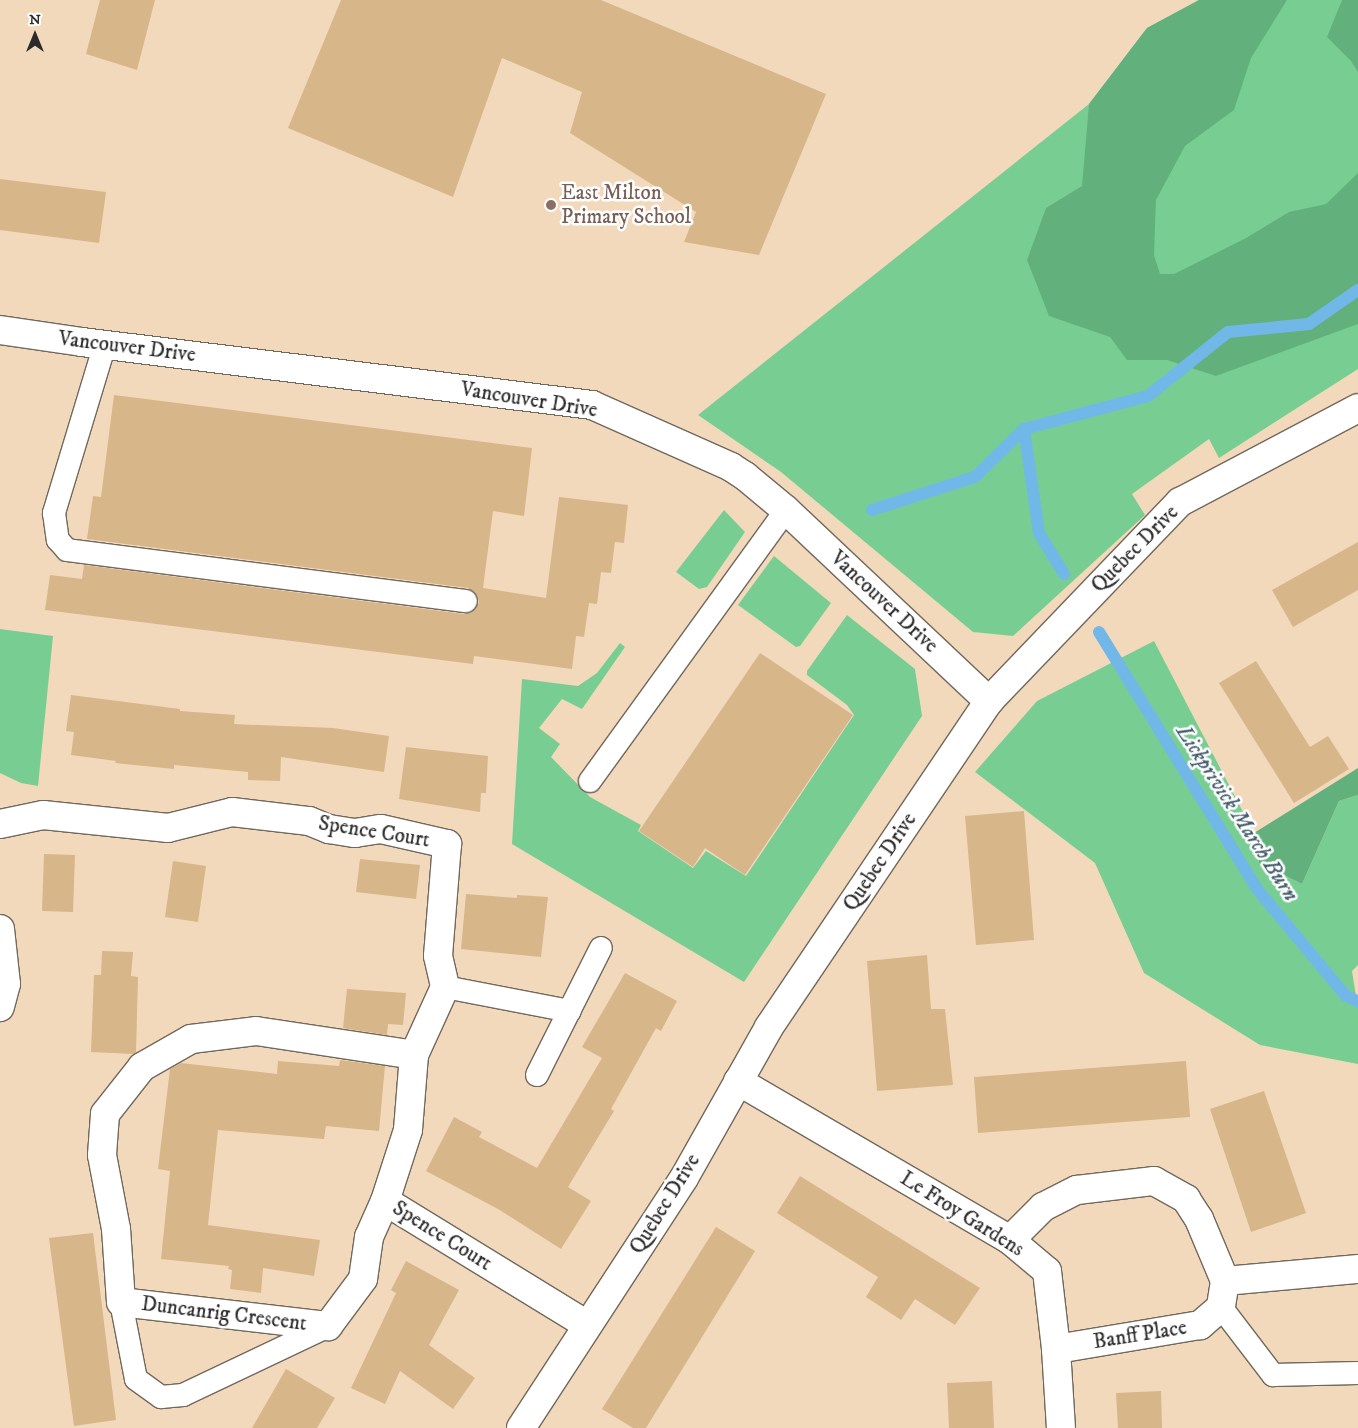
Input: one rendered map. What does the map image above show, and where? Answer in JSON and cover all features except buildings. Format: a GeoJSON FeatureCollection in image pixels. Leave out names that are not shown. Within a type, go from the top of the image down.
{"type":"FeatureCollection","features":[{"type":"Feature","properties":{"kind":"street","name":"Vancouver Drive"},"geometry":{"type":"LineString","coordinates":[[0,330],[82,342],[592,405],[731,467],[786,510],[989,700]]}},
{"type":"Feature","properties":{"kind":"street","name":"Quebec Drive"},"geometry":{"type":"LineString","coordinates":[[521,1428],[586,1325],[684,1178],[775,1019],[989,700],[1180,502],[1358,408]]}},
{"type":"Feature","properties":{"kind":"street","name":"Spence Court"},"geometry":{"type":"LineString","coordinates":[[0,824],[43,815],[168,828],[232,812],[309,821],[329,829],[355,833],[381,829],[447,844],[438,956],[445,987],[414,1055],[408,1130],[385,1201],[586,1325]]}},
{"type":"Feature","properties":{"kind":"street"},"geometry":{"type":"LineString","coordinates":[[0,929],[6,984],[0,1007]]}},
{"type":"Feature","properties":{"kind":"street","name":"Duncanrig Crescent"},"geometry":{"type":"LineString","coordinates":[[385,1201],[369,1237],[363,1279],[328,1326],[121,1302],[116,1229],[102,1155],[105,1114],[142,1067],[191,1039],[256,1031],[414,1055]]}},
{"type":"Feature","properties":{"kind":"street","name":"Le Froy Gardens"},"geometry":{"type":"LineString","coordinates":[[738,1081],[1010,1240],[1047,1271],[1056,1350],[1061,1428]]}},
{"type":"Feature","properties":{"kind":"street"},"geometry":{"type":"LineString","coordinates":[[1010,1240],[1044,1207],[1076,1190],[1154,1181],[1186,1199],[1199,1219],[1223,1294],[1358,1268]]}},
{"type":"Feature","properties":{"kind":"street","name":"Banff Place"},"geometry":{"type":"LineString","coordinates":[[1056,1350],[1200,1326],[1223,1294]]}},
{"type":"Feature","properties":{"kind":"lane"},"geometry":{"type":"LineString","coordinates":[[105,344],[54,513],[58,540],[67,550],[466,600]]}},
{"type":"Feature","properties":{"kind":"lane"},"geometry":{"type":"LineString","coordinates":[[590,781],[786,510]]}},
{"type":"Feature","properties":{"kind":"lane"},"geometry":{"type":"LineString","coordinates":[[536,1075],[601,948]]}},
{"type":"Feature","properties":{"kind":"lane"},"geometry":{"type":"LineString","coordinates":[[445,987],[570,1011]]}},
{"type":"Feature","properties":{"kind":"lane"},"geometry":{"type":"LineString","coordinates":[[1223,1294],[1273,1376],[1358,1373]]}},
{"type":"Feature","properties":{"kind":"lane"},"geometry":{"type":"LineString","coordinates":[[121,1302],[136,1379],[161,1397],[183,1396],[328,1326]]}},
{"type":"Feature","properties":{"kind":"green space"},"geometry":{"type":"Polygon","coordinates":[[[1199,0],[1358,0],[1358,369],[1219,458],[1209,439],[1132,494],[1145,515],[1013,636],[973,632],[781,472],[698,415],[1089,104],[1147,28],[1199,0]]]}},
{"type":"Feature","properties":{"kind":"green space"},"geometry":{"type":"Polygon","coordinates":[[[1199,0],[1287,0],[1251,58],[1234,110],[1185,146],[1156,200],[1154,255],[1160,274],[1174,274],[1246,238],[1289,212],[1326,204],[1358,173],[1358,324],[1216,376],[1167,360],[1127,360],[1110,337],[1049,316],[1027,260],[1046,208],[1082,186],[1089,104],[1147,28],[1199,0]]]}},
{"type":"Feature","properties":{"kind":"green space"},"geometry":{"type":"Polygon","coordinates":[[[1342,0],[1358,0],[1358,72],[1351,61],[1327,37],[1342,0]]]}},
{"type":"Feature","properties":{"kind":"green space"},"geometry":{"type":"Polygon","coordinates":[[[724,510],[745,532],[707,587],[699,589],[676,572],[724,510]]]}},
{"type":"Feature","properties":{"kind":"green space"},"geometry":{"type":"Polygon","coordinates":[[[774,556],[831,603],[800,646],[796,647],[738,605],[774,556]]]}},
{"type":"Feature","properties":{"kind":"green space"},"geometry":{"type":"Polygon","coordinates":[[[847,615],[915,669],[922,716],[744,982],[512,844],[522,679],[578,686],[597,673],[620,643],[625,647],[582,709],[562,699],[539,728],[560,744],[551,757],[590,797],[641,825],[638,831],[693,868],[706,851],[746,876],[854,715],[847,705],[807,675],[807,671],[847,615]]]}},
{"type":"Feature","properties":{"kind":"green space"},"geometry":{"type":"Polygon","coordinates":[[[0,629],[53,636],[38,786],[21,783],[0,773],[0,629]]]}},
{"type":"Feature","properties":{"kind":"green space"},"geometry":{"type":"Polygon","coordinates":[[[1154,641],[1254,833],[1259,863],[1302,884],[1339,801],[1358,795],[1358,965],[1352,971],[1358,1008],[1358,1064],[1260,1045],[1144,973],[1095,863],[975,772],[1037,701],[1154,641]]]}},
{"type":"Feature","properties":{"kind":"green space"},"geometry":{"type":"Polygon","coordinates":[[[1358,768],[1358,795],[1339,801],[1302,884],[1259,863],[1254,833],[1358,768]]]}},
{"type":"Feature","properties":{"kind":"waterway"},"geometry":{"type":"LineString","coordinates":[[872,510],[975,477],[1024,429],[1148,396],[1228,332],[1309,324],[1358,290]]}},
{"type":"Feature","properties":{"kind":"waterway","name":"Lickprivick March Burn"},"geometry":{"type":"LineString","coordinates":[[1024,429],[1039,533],[1064,574]]}},
{"type":"Feature","properties":{"kind":"waterway","name":"Lickprivick March Burn"},"geometry":{"type":"LineString","coordinates":[[1099,632],[1257,889],[1345,995],[1358,1002]]}},
{"type":"Feature","properties":{"kind":"place","name":"East Milton Primary School"},"geometry":{"type":"Point","coordinates":[551,205]}}]}
